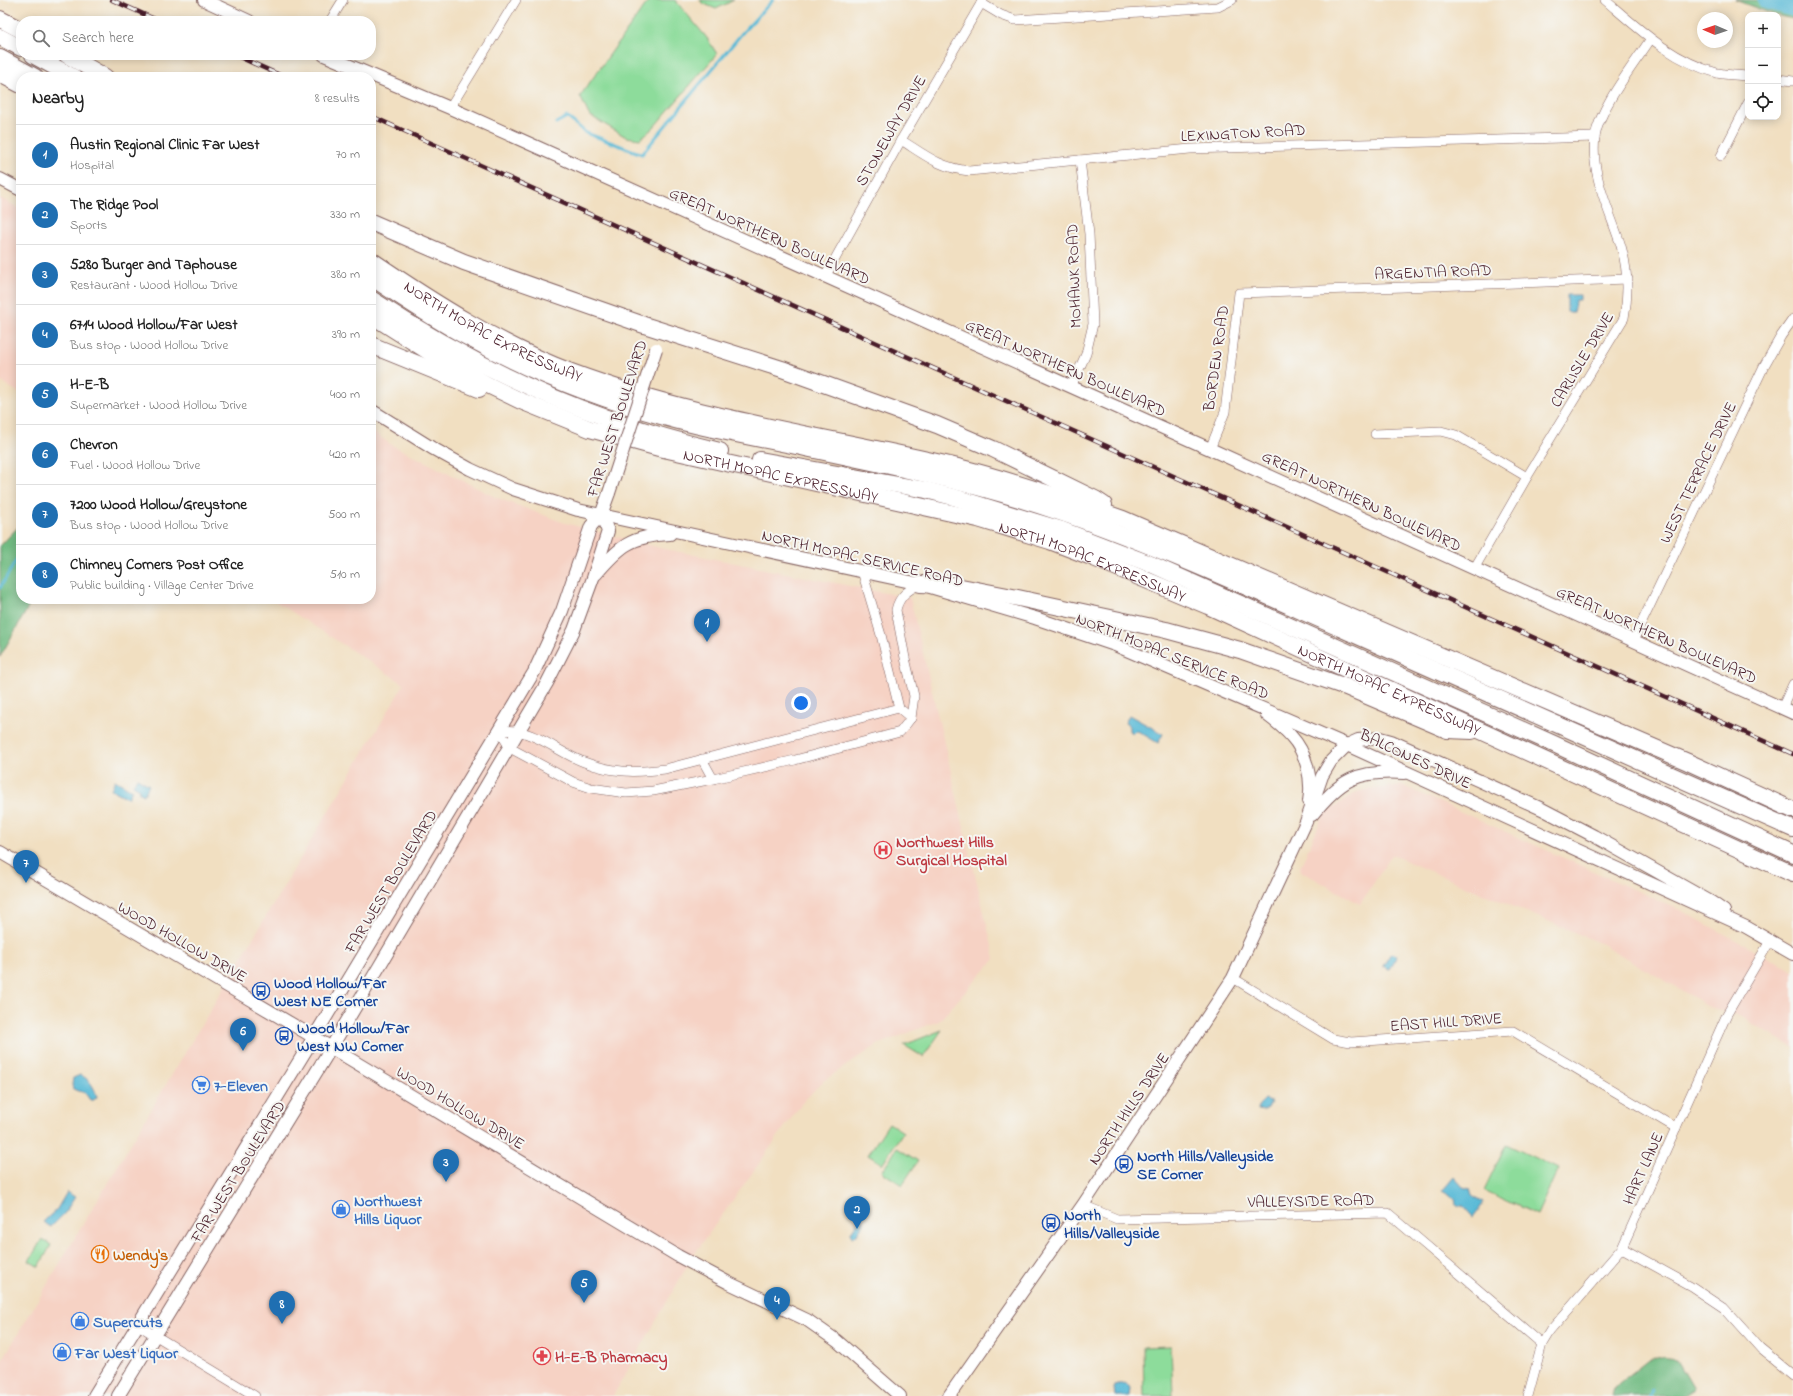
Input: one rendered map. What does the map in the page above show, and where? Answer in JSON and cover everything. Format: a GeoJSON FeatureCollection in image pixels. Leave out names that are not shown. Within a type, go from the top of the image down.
{"type":"FeatureCollection","features":[{"type":"Feature","properties":{"kind":"highway"},"geometry":{"type":"LineString","coordinates":[[0,19],[16,27]]}},
{"type":"Feature","properties":{"kind":"highway"},"geometry":{"type":"LineString","coordinates":[[0,37],[16,45]]}},
{"type":"Feature","properties":{"kind":"highway"},"geometry":{"type":"LineString","coordinates":[[0,58],[26,72]]}},
{"type":"Feature","properties":{"kind":"highway"},"geometry":{"type":"LineString","coordinates":[[42,60],[64,72]]}},
{"type":"Feature","properties":{"kind":"highway"},"geometry":{"type":"LineString","coordinates":[[76,60],[96,72]]}},
{"type":"Feature","properties":{"kind":"highway"},"geometry":{"type":"LineString","coordinates":[[0,74],[16,82]]}},
{"type":"Feature","properties":{"kind":"highway"},"geometry":{"type":"LineString","coordinates":[[376,224],[464,262],[662,330],[782,369],[937,425],[993,449],[1095,499],[1123,519]]}},
{"type":"Feature","properties":{"kind":"highway","name":"NORTH MOPAC EXPRESSWAY"},"geometry":{"type":"LineString","coordinates":[[376,263],[450,312],[513,346],[569,371],[668,404],[960,468],[1068,500],[1123,519],[1681,759],[1793,811]]}},
{"type":"Feature","properties":{"kind":"highway"},"geometry":{"type":"LineString","coordinates":[[376,280],[469,339],[514,362],[610,400],[671,419],[929,474],[1017,498],[1066,514],[1135,540],[1273,598],[1611,748],[1675,778],[1793,829]]}},
{"type":"Feature","properties":{"kind":"highway"},"geometry":{"type":"LineString","coordinates":[[376,302],[406,322],[469,359],[508,379],[605,418],[712,449],[926,490],[992,508],[1113,548],[1554,744],[1793,854]]}},
{"type":"Feature","properties":{"kind":"highway","name":"NORTH MOPAC EXPRESSWAY"},"geometry":{"type":"LineString","coordinates":[[376,318],[434,355],[521,401],[590,429],[659,448],[978,519],[1050,541],[1127,571],[1208,606],[1793,874]]}},
{"type":"Feature","properties":{"kind":"highway"},"geometry":{"type":"LineString","coordinates":[[376,347],[477,389],[521,401]]}},
{"type":"Feature","properties":{"kind":"highway"},"geometry":{"type":"LineString","coordinates":[[884,483],[947,503],[978,519]]}},
{"type":"Feature","properties":{"kind":"highway"},"geometry":{"type":"LineString","coordinates":[[920,584],[951,585],[1166,630],[1240,650],[1346,687],[1447,730],[1481,732]]}},
{"type":"Feature","properties":{"kind":"highway"},"geometry":{"type":"LineString","coordinates":[[1611,748],[1793,811]]}},
{"type":"Feature","properties":{"kind":"street"},"geometry":{"type":"LineString","coordinates":[[204,0],[238,16]]}},
{"type":"Feature","properties":{"kind":"street"},"geometry":{"type":"LineString","coordinates":[[333,16],[343,0]]}},
{"type":"Feature","properties":{"kind":"street"},"geometry":{"type":"LineString","coordinates":[[450,108],[516,0]]}},
{"type":"Feature","properties":{"kind":"street"},"geometry":{"type":"LineString","coordinates":[[982,2],[1001,15],[1015,20],[1218,7],[1232,0]]}},
{"type":"Feature","properties":{"kind":"street"},"geometry":{"type":"LineString","coordinates":[[1605,0],[1650,40],[1683,59],[1717,73],[1745,76]]}},
{"type":"Feature","properties":{"kind":"street","name":"STONEWAY DRIVE"},"geometry":{"type":"LineString","coordinates":[[825,277],[901,140],[982,2]]}},
{"type":"Feature","properties":{"kind":"street","name":"CARLISLE DRIVE"},"geometry":{"type":"LineString","coordinates":[[1474,569],[1527,477],[1624,318],[1628,296],[1628,279],[1621,247],[1599,185],[1595,160],[1595,137],[1602,116],[1609,103],[1650,40]]}},
{"type":"Feature","properties":{"kind":"street","name":"GREAT NORTHERN BOULEVARD"},"geometry":{"type":"LineString","coordinates":[[336,60],[364,72]]}},
{"type":"Feature","properties":{"kind":"street","name":"GREAT NORTHERN BOULEVARD"},"geometry":{"type":"LineString","coordinates":[[376,77],[450,108],[1210,449],[1787,711]]}},
{"type":"Feature","properties":{"kind":"street"},"geometry":{"type":"LineString","coordinates":[[1781,79],[1793,81]]}},
{"type":"Feature","properties":{"kind":"street"},"geometry":{"type":"LineString","coordinates":[[1721,156],[1745,109]]}},
{"type":"Feature","properties":{"kind":"street","name":"LEXINGTON ROAD"},"geometry":{"type":"LineString","coordinates":[[901,140],[939,164],[953,170],[970,171],[1190,149],[1595,137]]}},
{"type":"Feature","properties":{"kind":"street","name":"MOHAWK ROAD"},"geometry":{"type":"LineString","coordinates":[[1071,387],[1086,354],[1093,324],[1088,234],[1080,160]]}},
{"type":"Feature","properties":{"kind":"street"},"geometry":{"type":"LineString","coordinates":[[0,179],[16,187]]}},
{"type":"Feature","properties":{"kind":"street","name":"ARGENTIA ROAD"},"geometry":{"type":"LineString","coordinates":[[1239,293],[1628,279]]}},
{"type":"Feature","properties":{"kind":"street","name":"BORDEN ROAD"},"geometry":{"type":"LineString","coordinates":[[1210,449],[1225,412],[1239,293]]}},
{"type":"Feature","properties":{"kind":"street","name":"WEST TERRACE DRIVE"},"geometry":{"type":"LineString","coordinates":[[1633,641],[1764,366],[1781,336],[1793,319]]}},
{"type":"Feature","properties":{"kind":"street","name":"FAR WEST BOULEVARD"},"geometry":{"type":"LineString","coordinates":[[94,1396],[314,1037],[534,672],[562,611],[591,526],[601,516],[662,330]]}},
{"type":"Feature","properties":{"kind":"street","name":"NORTH MOPAC SERVICE ROAD"},"geometry":{"type":"LineString","coordinates":[[376,413],[432,448],[470,469],[513,489],[601,516],[920,584],[1035,618],[1115,646],[1347,745]]}},
{"type":"Feature","properties":{"kind":"street"},"geometry":{"type":"LineString","coordinates":[[1375,434],[1441,431],[1456,435],[1527,477]]}},
{"type":"Feature","properties":{"kind":"street","name":"FAR WEST BOULEVARD"},"geometry":{"type":"LineString","coordinates":[[118,1396],[331,1048],[520,732],[547,683],[574,630],[593,578],[608,531],[601,516]]}},
{"type":"Feature","properties":{"kind":"street"},"geometry":{"type":"LineString","coordinates":[[593,578],[614,553],[632,541],[655,535],[686,533]]}},
{"type":"Feature","properties":{"kind":"street"},"geometry":{"type":"LineString","coordinates":[[862,571],[899,708],[911,718]]}},
{"type":"Feature","properties":{"kind":"street"},"geometry":{"type":"LineString","coordinates":[[499,730],[510,748],[573,782],[591,788],[632,792],[653,791],[713,779],[795,760],[900,732],[911,718],[914,696],[896,610],[898,602],[904,594],[920,584]]}},
{"type":"Feature","properties":{"kind":"street"},"geometry":{"type":"LineString","coordinates":[[1787,711],[1793,684]]}},
{"type":"Feature","properties":{"kind":"street"},"geometry":{"type":"LineString","coordinates":[[1258,707],[1291,736],[1304,758],[1310,776],[1310,797],[1306,822]]}},
{"type":"Feature","properties":{"kind":"street"},"geometry":{"type":"LineString","coordinates":[[499,730],[520,732],[536,737],[583,762],[621,772],[642,772],[665,769],[702,760],[899,708]]}},
{"type":"Feature","properties":{"kind":"street","name":"BALCONES DRIVE"},"geometry":{"type":"LineString","coordinates":[[1347,745],[1367,738],[1380,738],[1391,741],[1535,806],[1594,836],[1711,902],[1746,927],[1793,954]]}},
{"type":"Feature","properties":{"kind":"street","name":"BALCONES DRIVE"},"geometry":{"type":"LineString","coordinates":[[1347,745],[1746,927]]}},
{"type":"Feature","properties":{"kind":"street","name":"NORTH HILLS DRIVE"},"geometry":{"type":"LineString","coordinates":[[949,1396],[1083,1205],[1233,978],[1306,822],[1322,776],[1331,761],[1347,745]]}},
{"type":"Feature","properties":{"kind":"street"},"geometry":{"type":"LineString","coordinates":[[702,760],[713,779]]}},
{"type":"Feature","properties":{"kind":"street","name":"NORTH HILLS DRIVE"},"geometry":{"type":"LineString","coordinates":[[1306,822],[1328,794],[1341,784],[1354,778],[1375,772],[1412,774]]}},
{"type":"Feature","properties":{"kind":"street","name":"WOOD HOLLOW DRIVE"},"geometry":{"type":"LineString","coordinates":[[0,852],[314,1037],[678,1256],[729,1283],[807,1320],[844,1346],[900,1396]]}},
{"type":"Feature","properties":{"kind":"street","name":"HART LANE"},"geometry":{"type":"LineString","coordinates":[[1528,1396],[1542,1344],[1550,1331],[1622,1248],[1727,1014],[1770,941]]}},
{"type":"Feature","properties":{"kind":"street","name":"EAST HILL DRIVE"},"geometry":{"type":"LineString","coordinates":[[1233,978],[1333,1039],[1342,1041],[1513,1031],[1676,1128]]}},
{"type":"Feature","properties":{"kind":"street","name":"VALLEYSIDE ROAD"},"geometry":{"type":"LineString","coordinates":[[1083,1205],[1117,1219],[1388,1213],[1542,1344]]}},
{"type":"Feature","properties":{"kind":"street"},"geometry":{"type":"LineString","coordinates":[[1622,1248],[1691,1286],[1724,1308],[1761,1349],[1779,1366],[1793,1375]]}},
{"type":"Feature","properties":{"kind":"street"},"geometry":{"type":"LineString","coordinates":[[138,1324],[255,1396]]}},
{"type":"Feature","properties":{"kind":"shaded area"},"geometry":{"type":"Polygon","coordinates":[[[0,198],[16,206],[16,391],[0,381],[0,198]]]}},
{"type":"Feature","properties":{"kind":"shaded area"},"geometry":{"type":"Polygon","coordinates":[[[376,434],[390,444],[495,497],[565,523],[660,548],[910,598],[995,959],[939,1021],[879,1044],[823,1081],[802,1103],[693,1256],[613,1396],[0,1396],[0,1364],[404,684],[280,604],[376,604],[376,434]]]}},
{"type":"Feature","properties":{"kind":"shaded area"},"geometry":{"type":"Polygon","coordinates":[[[1401,785],[1682,911],[1793,971],[1793,1048],[1742,1017],[1710,1007],[1602,944],[1392,855],[1360,904],[1299,870],[1324,813],[1359,791],[1401,785]]]}},
{"type":"Feature","properties":{"kind":"green space"},"geometry":{"type":"Polygon","coordinates":[[[649,0],[675,0],[707,38],[717,54],[653,128],[640,139],[626,137],[589,115],[580,96],[649,0]]]}},
{"type":"Feature","properties":{"kind":"green space"},"geometry":{"type":"Polygon","coordinates":[[[700,0],[734,0],[716,9],[702,3],[700,0]]]}},
{"type":"Feature","properties":{"kind":"green space"},"geometry":{"type":"Polygon","coordinates":[[[1735,0],[1793,0],[1793,19],[1781,16],[1781,12],[1767,12],[1735,0]]]}},
{"type":"Feature","properties":{"kind":"green space"},"geometry":{"type":"Polygon","coordinates":[[[16,529],[16,604],[30,604],[0,657],[0,546],[16,529]]]}},
{"type":"Feature","properties":{"kind":"green space"},"geometry":{"type":"Polygon","coordinates":[[[942,1030],[923,1057],[904,1045],[942,1030]]]}},
{"type":"Feature","properties":{"kind":"green space"},"geometry":{"type":"Polygon","coordinates":[[[889,1123],[903,1132],[882,1164],[868,1155],[889,1123]]]}},
{"type":"Feature","properties":{"kind":"green space"},"geometry":{"type":"Polygon","coordinates":[[[1506,1144],[1558,1169],[1537,1215],[1484,1190],[1506,1144]]]}},
{"type":"Feature","properties":{"kind":"green space"},"geometry":{"type":"Polygon","coordinates":[[[897,1148],[918,1161],[902,1185],[882,1172],[897,1148]]]}},
{"type":"Feature","properties":{"kind":"green space"},"geometry":{"type":"Polygon","coordinates":[[[42,1239],[51,1245],[39,1267],[29,1261],[42,1239]]]}},
{"type":"Feature","properties":{"kind":"green space"},"geometry":{"type":"Polygon","coordinates":[[[1171,1346],[1173,1396],[1144,1396],[1143,1347],[1171,1346]]]}},
{"type":"Feature","properties":{"kind":"green space"},"geometry":{"type":"Polygon","coordinates":[[[1653,1357],[1677,1360],[1694,1389],[1683,1396],[1612,1396],[1614,1388],[1653,1357]]]}},
{"type":"Feature","properties":{"kind":"water"},"geometry":{"type":"Polygon","coordinates":[[[1567,295],[1580,295],[1580,300],[1575,300],[1574,312],[1567,312],[1567,295]]]}},
{"type":"Feature","properties":{"kind":"water"},"geometry":{"type":"Polygon","coordinates":[[[1129,715],[1163,734],[1158,743],[1136,730],[1133,733],[1129,731],[1129,726],[1125,723],[1129,715]]]}},
{"type":"Feature","properties":{"kind":"water"},"geometry":{"type":"Polygon","coordinates":[[[137,778],[149,785],[144,795],[138,792],[140,789],[133,785],[137,778]]]}},
{"type":"Feature","properties":{"kind":"water"},"geometry":{"type":"Polygon","coordinates":[[[115,780],[132,790],[128,798],[111,789],[115,780]]]}},
{"type":"Feature","properties":{"kind":"water"},"geometry":{"type":"Polygon","coordinates":[[[1391,953],[1397,956],[1389,969],[1383,966],[1391,953]]]}},
{"type":"Feature","properties":{"kind":"water"},"geometry":{"type":"Polygon","coordinates":[[[80,1075],[89,1081],[95,1090],[97,1097],[94,1100],[90,1100],[85,1093],[73,1089],[73,1078],[80,1075]]]}},
{"type":"Feature","properties":{"kind":"water"},"geometry":{"type":"Polygon","coordinates":[[[1265,1100],[1271,1102],[1268,1108],[1263,1111],[1258,1110],[1259,1106],[1265,1100]]]}},
{"type":"Feature","properties":{"kind":"water"},"geometry":{"type":"Polygon","coordinates":[[[1454,1177],[1463,1187],[1470,1189],[1472,1196],[1484,1203],[1473,1217],[1463,1206],[1459,1206],[1455,1203],[1454,1198],[1442,1191],[1454,1177]]]}},
{"type":"Feature","properties":{"kind":"water"},"geometry":{"type":"Polygon","coordinates":[[[67,1192],[75,1197],[64,1214],[51,1227],[43,1222],[57,1209],[67,1192]]]}},
{"type":"Feature","properties":{"kind":"water"},"geometry":{"type":"Polygon","coordinates":[[[860,1219],[863,1219],[864,1223],[856,1235],[852,1237],[851,1232],[860,1219]]]}},
{"type":"Feature","properties":{"kind":"water"},"geometry":{"type":"Polygon","coordinates":[[[1122,1383],[1127,1384],[1130,1388],[1129,1396],[1115,1396],[1114,1388],[1116,1385],[1122,1383]]]}},
{"type":"Feature","properties":{"kind":"waterway"},"geometry":{"type":"LineString","coordinates":[[556,123],[567,117],[586,133],[642,154],[743,32],[773,0]]}},
{"type":"Feature","properties":{"kind":"waterway"},"geometry":{"type":"LineString","coordinates":[[1767,0],[1793,7]]}},
{"type":"Feature","properties":{"kind":"waterway"},"geometry":{"type":"LineString","coordinates":[[0,588],[16,561]]}},
{"type":"Feature","properties":{"kind":"waterway"},"geometry":{"type":"LineString","coordinates":[[1651,1396],[1653,1389]]}},
{"type":"Feature","properties":{"kind":"railway"},"geometry":{"type":"LineString","coordinates":[[112,0],[148,16]]}},
{"type":"Feature","properties":{"kind":"railway"},"geometry":{"type":"LineString","coordinates":[[246,60],[273,72]]}},
{"type":"Feature","properties":{"kind":"railway"},"geometry":{"type":"LineString","coordinates":[[376,118],[1793,754]]}},
{"type":"Feature","properties":{"kind":"place","name":"Austin Regional Clinic Far West"},"geometry":{"type":"Point","coordinates":[707,642]}},
{"type":"Feature","properties":{"kind":"place","name":"Northwest Hills Surgical Hospital"},"geometry":{"type":"Point","coordinates":[883,850]}},
{"type":"Feature","properties":{"kind":"place","name":"7200 Wood Hollow/Greystone"},"geometry":{"type":"Point","coordinates":[26,883]}},
{"type":"Feature","properties":{"kind":"place","name":"Wood Hollow/Far West NE Corner"},"geometry":{"type":"Point","coordinates":[261,991]}},
{"type":"Feature","properties":{"kind":"place","name":"Wood Hollow/Far West NW Corner"},"geometry":{"type":"Point","coordinates":[284,1036]}},
{"type":"Feature","properties":{"kind":"place","name":"Chevron"},"geometry":{"type":"Point","coordinates":[243,1051]}},
{"type":"Feature","properties":{"kind":"place","name":"7-Eleven"},"geometry":{"type":"Point","coordinates":[201,1085]}},
{"type":"Feature","properties":{"kind":"place","name":"North Hills/Valleyside SE Corner"},"geometry":{"type":"Point","coordinates":[1124,1164]}},
{"type":"Feature","properties":{"kind":"place","name":"5280 Burger and Taphouse"},"geometry":{"type":"Point","coordinates":[446,1182]}},
{"type":"Feature","properties":{"kind":"place","name":"Northwest Hills Liquor"},"geometry":{"type":"Point","coordinates":[341,1209]}},
{"type":"Feature","properties":{"kind":"place","name":"North Hills/Valleyside"},"geometry":{"type":"Point","coordinates":[1051,1223]}},
{"type":"Feature","properties":{"kind":"place","name":"The Ridge Pool"},"geometry":{"type":"Point","coordinates":[857,1229]}},
{"type":"Feature","properties":{"kind":"place","name":"Wendy's"},"geometry":{"type":"Point","coordinates":[100,1254]}},
{"type":"Feature","properties":{"kind":"place","name":"H-E-B"},"geometry":{"type":"Point","coordinates":[584,1303]}},
{"type":"Feature","properties":{"kind":"place","name":"6714 Wood Hollow/Far West"},"geometry":{"type":"Point","coordinates":[777,1320]}},
{"type":"Feature","properties":{"kind":"place","name":"Supercuts"},"geometry":{"type":"Point","coordinates":[80,1321]}},
{"type":"Feature","properties":{"kind":"place","name":"Chimney Corners Post Office"},"geometry":{"type":"Point","coordinates":[282,1324]}},
{"type":"Feature","properties":{"kind":"place","name":"Far West Liquor"},"geometry":{"type":"Point","coordinates":[62,1352]}},
{"type":"Feature","properties":{"kind":"place","name":"H-E-B Pharmacy"},"geometry":{"type":"Point","coordinates":[542,1356]}}]}
